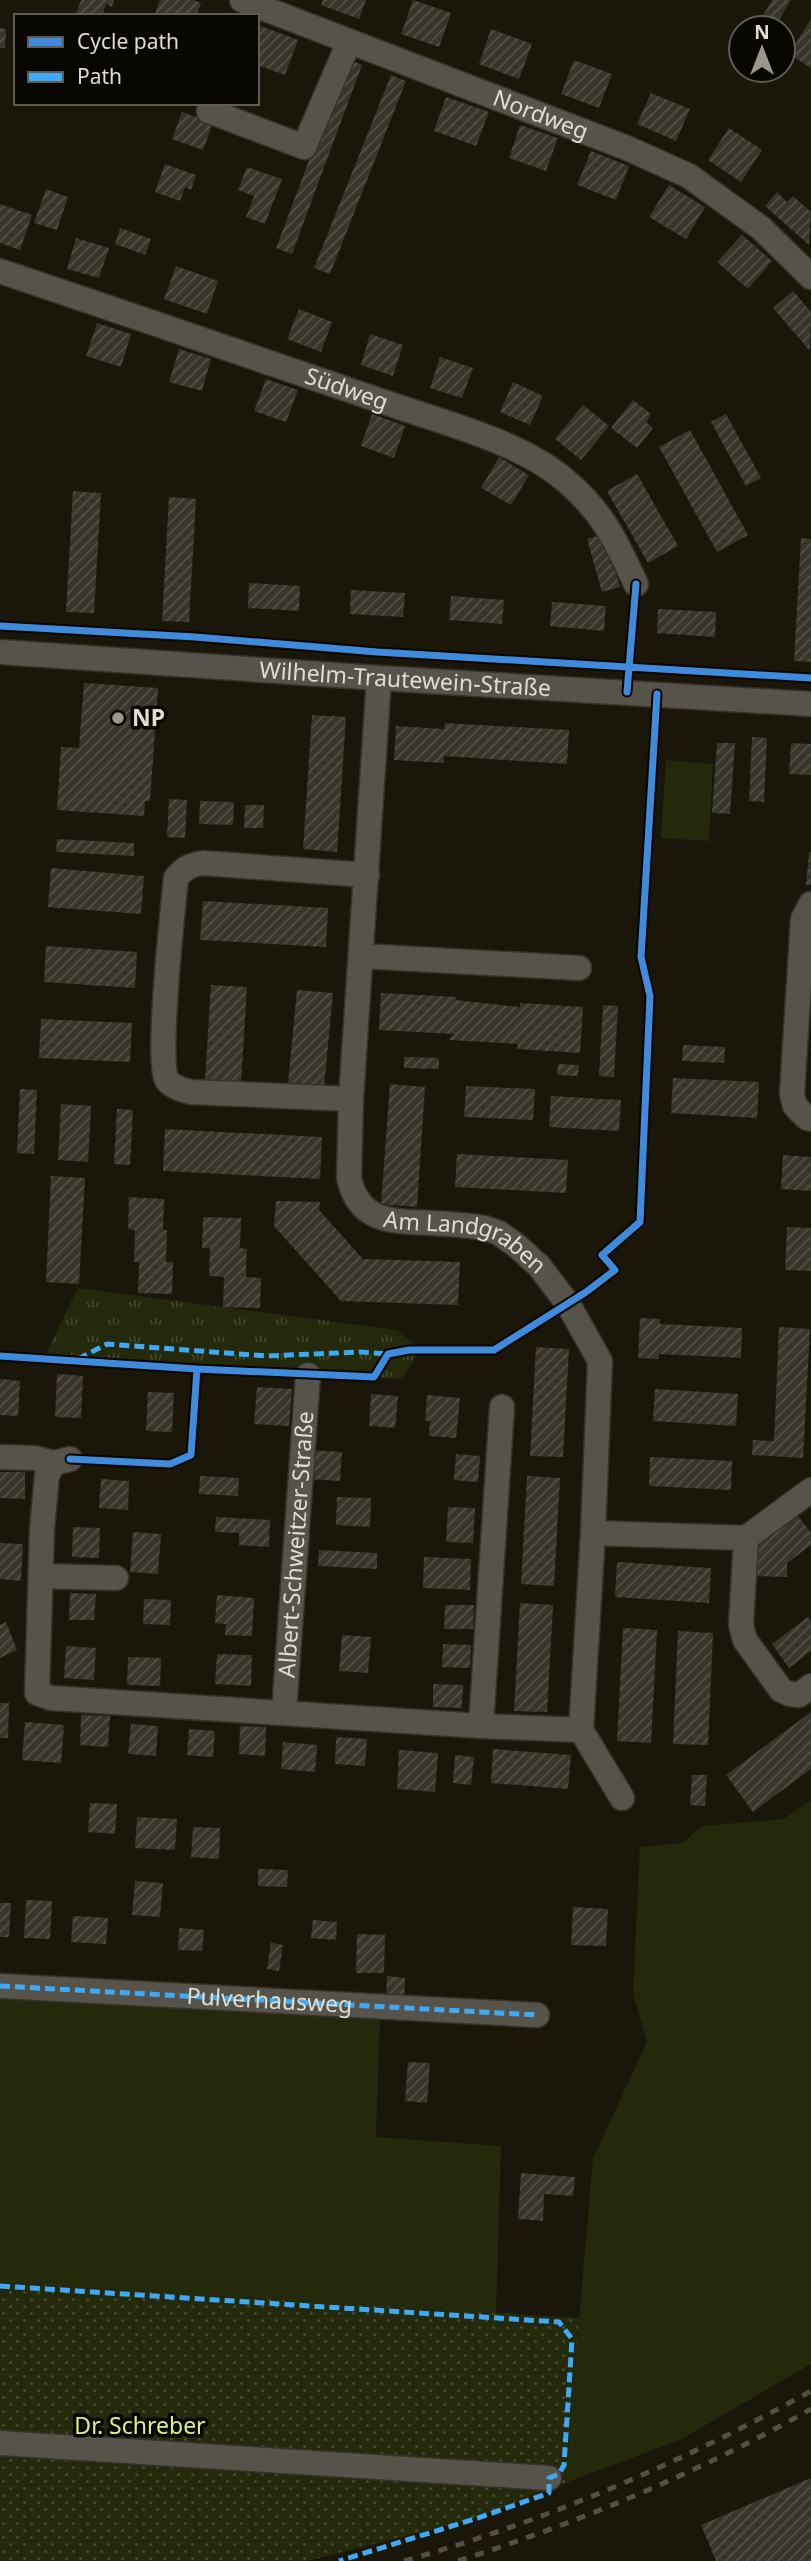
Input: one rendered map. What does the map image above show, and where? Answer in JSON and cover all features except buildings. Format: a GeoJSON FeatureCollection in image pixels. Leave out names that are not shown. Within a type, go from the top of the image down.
{"type":"FeatureCollection","features":[{"type":"Feature","properties":{"kind":"street","name":"Nordweg"},"geometry":{"type":"LineString","coordinates":[[242,0],[627,148],[689,176],[761,228],[811,277]]}},
{"type":"Feature","properties":{"kind":"street"},"geometry":{"type":"LineString","coordinates":[[209,111],[304,147],[349,42]]}},
{"type":"Feature","properties":{"kind":"street","name":"Südweg"},"geometry":{"type":"LineString","coordinates":[[0,271],[199,337],[453,426],[524,454],[564,478],[594,508],[609,528],[636,584]]}},
{"type":"Feature","properties":{"kind":"street","name":"Wilhelm-Trautewein-Straße"},"geometry":{"type":"LineString","coordinates":[[0,652],[811,704]]}},
{"type":"Feature","properties":{"kind":"street","name":"Am Landgraben"},"geometry":{"type":"LineString","coordinates":[[379,678],[351,1099],[349,1178],[352,1190],[366,1210],[379,1218],[469,1225],[499,1233],[539,1266],[568,1304],[600,1361],[581,1730]]}},
{"type":"Feature","properties":{"kind":"street"},"geometry":{"type":"LineString","coordinates":[[351,1099],[191,1092],[177,1088],[167,1080],[163,1068],[164,1020],[176,878],[181,871],[190,865],[203,863],[367,875]]}},
{"type":"Feature","properties":{"kind":"street"},"geometry":{"type":"LineString","coordinates":[[811,904],[803,919],[792,1094],[795,1106],[811,1119]]}},
{"type":"Feature","properties":{"kind":"street"},"geometry":{"type":"LineString","coordinates":[[361,956],[579,968]]}},
{"type":"Feature","properties":{"kind":"street","name":"Albert-Schweitzer-Straße"},"geometry":{"type":"LineString","coordinates":[[284,1712],[308,1375]]}},
{"type":"Feature","properties":{"kind":"street"},"geometry":{"type":"LineString","coordinates":[[481,1726],[502,1407]]}},
{"type":"Feature","properties":{"kind":"street"},"geometry":{"type":"LineString","coordinates":[[0,1457],[62,1461],[47,1475],[42,1530],[37,1693],[51,1698],[581,1730],[622,1798]]}},
{"type":"Feature","properties":{"kind":"street"},"geometry":{"type":"LineString","coordinates":[[593,1533],[746,1538],[811,1490]]}},
{"type":"Feature","properties":{"kind":"street"},"geometry":{"type":"LineString","coordinates":[[746,1538],[741,1625],[745,1640],[781,1690],[799,1695],[811,1686]]}},
{"type":"Feature","properties":{"kind":"street"},"geometry":{"type":"LineString","coordinates":[[41,1576],[116,1578]]}},
{"type":"Feature","properties":{"kind":"street","name":"Pulverhausweg"},"geometry":{"type":"LineString","coordinates":[[0,1986],[537,2015]]}},
{"type":"Feature","properties":{"kind":"street"},"geometry":{"type":"LineString","coordinates":[[0,2443],[549,2478]]}},
{"type":"Feature","properties":{"kind":"green space"},"geometry":{"type":"Polygon","coordinates":[[[666,760],[713,764],[709,841],[661,838],[666,760]]]}},
{"type":"Feature","properties":{"kind":"green space"},"geometry":{"type":"Polygon","coordinates":[[[78,1288],[397,1330],[421,1350],[402,1379],[43,1359],[78,1288]]]}},
{"type":"Feature","properties":{"kind":"green space"},"geometry":{"type":"Polygon","coordinates":[[[811,1800],[811,2364],[680,2440],[565,2483],[593,2158],[647,2042],[633,1992],[640,1847],[682,1843],[702,1826],[784,1819],[811,1800]]]}},
{"type":"Feature","properties":{"kind":"green space"},"geometry":{"type":"Polygon","coordinates":[[[0,1995],[380,2020],[376,2137],[501,2146],[496,2313],[0,2283],[0,1995]]]}},
{"type":"Feature","properties":{"kind":"green space","name":"Dr. Schreber"},"geometry":{"type":"Polygon","coordinates":[[[0,2283],[579,2318],[565,2483],[476,2518],[308,2561],[0,2561],[0,2283]]]}},
{"type":"Feature","properties":{"kind":"railway"},"geometry":{"type":"LineString","coordinates":[[404,2561],[510,2528],[613,2488],[713,2442],[811,2391]]}},
{"type":"Feature","properties":{"kind":"railway"},"geometry":{"type":"LineString","coordinates":[[458,2561],[549,2530],[639,2494],[726,2454],[811,2409]]}},
{"type":"Feature","properties":{"kind":"marked path"},"geometry":{"type":"LineString","coordinates":[[78,1359],[107,1344],[266,1356],[360,1352],[388,1354]]}},
{"type":"Feature","properties":{"kind":"marked path"},"geometry":{"type":"LineString","coordinates":[[0,1986],[537,2015]]}},
{"type":"Feature","properties":{"kind":"marked path"},"geometry":{"type":"LineString","coordinates":[[0,2286],[559,2322],[572,2339],[564,2465],[559,2474],[549,2478],[549,2493],[339,2561]]}},
{"type":"Feature","properties":{"kind":"cycle path"},"geometry":{"type":"LineString","coordinates":[[627,692],[636,584]]}},
{"type":"Feature","properties":{"kind":"cycle path"},"geometry":{"type":"LineString","coordinates":[[0,626],[811,678]]}},
{"type":"Feature","properties":{"kind":"cycle path"},"geometry":{"type":"LineString","coordinates":[[0,1356],[374,1377],[388,1354],[409,1350],[494,1350],[586,1292],[615,1270],[602,1255],[640,1222],[650,996],[641,957],[657,694]]}},
{"type":"Feature","properties":{"kind":"cycle path"},"geometry":{"type":"LineString","coordinates":[[70,1459],[170,1464],[191,1455],[197,1369]]}},
{"type":"Feature","properties":{"kind":"place","name":"NP"},"geometry":{"type":"Point","coordinates":[118,718]}}]}
